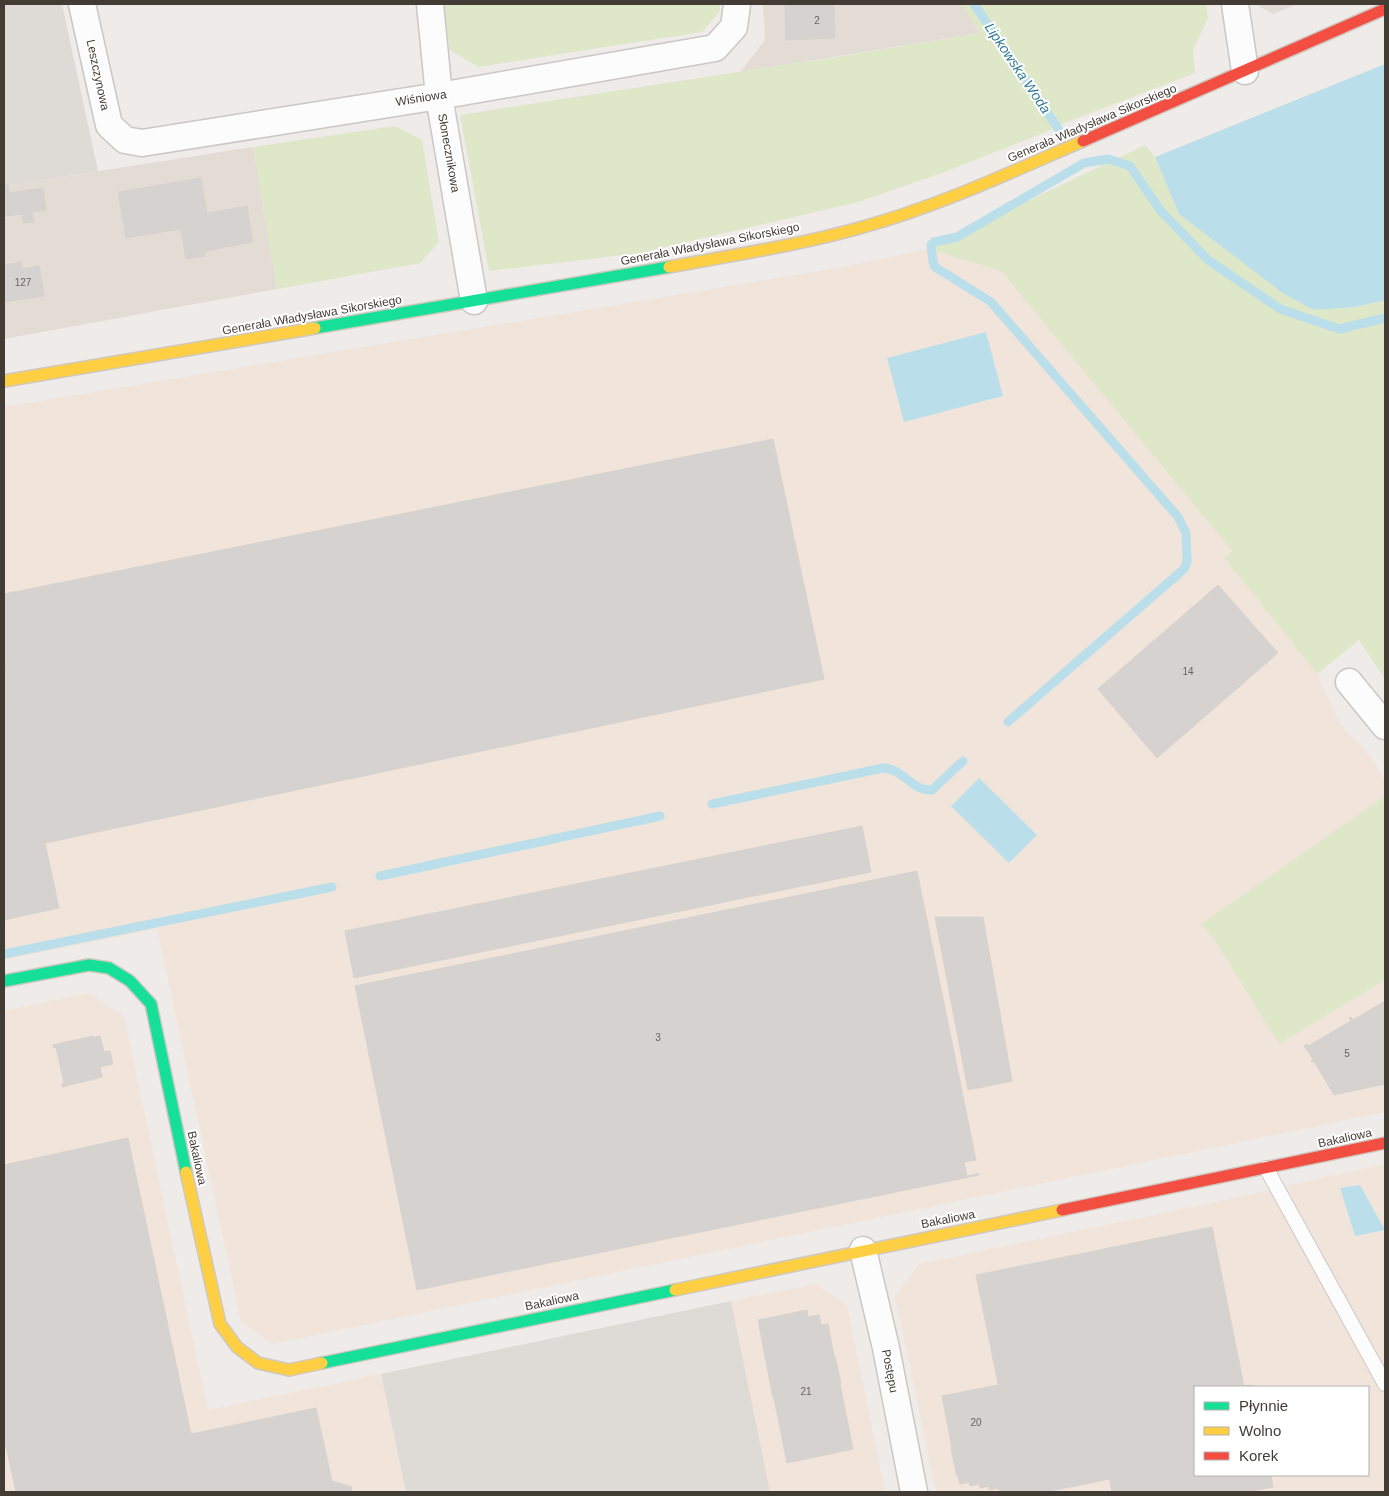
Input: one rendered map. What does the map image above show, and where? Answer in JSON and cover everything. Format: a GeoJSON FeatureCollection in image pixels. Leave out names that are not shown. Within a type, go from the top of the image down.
{"type":"FeatureCollection","features":[{"type":"Feature","properties":{"kind":"street","name":"Leszczynowa"},"geometry":{"type":"LineString","coordinates":[[82,4],[109,125],[125,140]]}},
{"type":"Feature","properties":{"kind":"street","name":"Słonecznikowa"},"geometry":{"type":"LineString","coordinates":[[430,4],[439,96],[474,301]]}},
{"type":"Feature","properties":{"kind":"street","name":"Wiśniowa"},"geometry":{"type":"LineString","coordinates":[[125,140],[142,143],[439,96],[715,48],[734,27],[737,4]]}},
{"type":"Feature","properties":{"kind":"street"},"geometry":{"type":"LineString","coordinates":[[1235,4],[1245,72]]}},
{"type":"Feature","properties":{"kind":"street","name":"Generała Władysława Sikorskiego"},"geometry":{"type":"LineString","coordinates":[[4,381],[765,250],[863,227],[975,188],[1245,72],[1385,9]]}},
{"type":"Feature","properties":{"kind":"street"},"geometry":{"type":"LineString","coordinates":[[1349,682],[1385,726]]}},
{"type":"Feature","properties":{"kind":"street","name":"Bakaliowa"},"geometry":{"type":"LineString","coordinates":[[4,981],[90,965],[109,968],[116,972],[130,981],[151,1004],[220,1324],[237,1347],[258,1363],[289,1370],[1385,1143]]}},
{"type":"Feature","properties":{"kind":"street","name":"Postępu"},"geometry":{"type":"LineString","coordinates":[[863,1250],[886,1348],[914,1492]]}},
{"type":"Feature","properties":{"kind":"lane"},"geometry":{"type":"LineString","coordinates":[[1266,1168],[1385,1384]]}},
{"type":"Feature","properties":{"kind":"shaded area"},"geometry":{"type":"Polygon","coordinates":[[[4,4],[62,4],[98,171],[4,186],[4,4]]]}},
{"type":"Feature","properties":{"kind":"shaded area"},"geometry":{"type":"Polygon","coordinates":[[[763,4],[962,4],[980,33],[740,72],[765,40],[763,4]]]}},
{"type":"Feature","properties":{"kind":"shaded area"},"geometry":{"type":"Polygon","coordinates":[[[1255,4],[1298,4],[1273,14],[1255,4]]]}},
{"type":"Feature","properties":{"kind":"shaded area"},"geometry":{"type":"Polygon","coordinates":[[[253,147],[277,289],[4,339],[4,186],[253,147]]]}},
{"type":"Feature","properties":{"kind":"shaded area"},"geometry":{"type":"Polygon","coordinates":[[[927,249],[1001,271],[1232,551],[1224,558],[1317,674],[1340,724],[1370,756],[1385,780],[1385,796],[1202,924],[1215,941],[1279,1044],[1385,980],[1385,1112],[273,1344],[241,1322],[157,929],[4,960],[4,407],[843,267],[927,249]]]}},
{"type":"Feature","properties":{"kind":"shaded area"},"geometry":{"type":"Polygon","coordinates":[[[89,993],[124,1016],[208,1410],[381,1374],[406,1492],[4,1492],[4,1011],[89,993]]]}},
{"type":"Feature","properties":{"kind":"shaded area"},"geometry":{"type":"Polygon","coordinates":[[[1385,1164],[1385,1492],[936,1492],[895,1296],[919,1264],[1211,1203],[1385,1164]]]}},
{"type":"Feature","properties":{"kind":"shaded area"},"geometry":{"type":"Polygon","coordinates":[[[815,1284],[847,1304],[885,1492],[770,1492],[731,1301],[815,1284]]]}},
{"type":"Feature","properties":{"kind":"shaded area"},"geometry":{"type":"Polygon","coordinates":[[[731,1301],[770,1492],[406,1492],[381,1374],[731,1301]]]}},
{"type":"Feature","properties":{"kind":"green space"},"geometry":{"type":"Polygon","coordinates":[[[443,4],[720,4],[720,11],[702,32],[478,67],[450,50],[443,4]]]}},
{"type":"Feature","properties":{"kind":"green space"},"geometry":{"type":"Polygon","coordinates":[[[962,4],[1206,4],[1208,18],[1193,50],[1195,73],[942,173],[858,202],[640,253],[489,271],[460,115],[980,33],[962,4]]]}},
{"type":"Feature","properties":{"kind":"green space"},"geometry":{"type":"Polygon","coordinates":[[[395,126],[422,140],[439,242],[420,263],[277,289],[253,147],[395,126]]]}},
{"type":"Feature","properties":{"kind":"green space"},"geometry":{"type":"Polygon","coordinates":[[[1145,145],[1155,157],[1179,214],[1314,310],[1355,307],[1385,300],[1385,679],[1359,640],[1317,674],[1224,558],[1232,551],[1001,271],[927,249],[1145,145]]]}},
{"type":"Feature","properties":{"kind":"green space"},"geometry":{"type":"Polygon","coordinates":[[[1385,796],[1385,980],[1279,1044],[1215,941],[1201,924],[1385,796]]]}},
{"type":"Feature","properties":{"kind":"water"},"geometry":{"type":"Polygon","coordinates":[[[1385,64],[1385,300],[1355,307],[1314,310],[1284,294],[1179,214],[1155,157],[1385,64]]]}},
{"type":"Feature","properties":{"kind":"water"},"geometry":{"type":"Polygon","coordinates":[[[986,332],[1003,396],[904,422],[887,358],[986,332]]]}},
{"type":"Feature","properties":{"kind":"water"},"geometry":{"type":"Polygon","coordinates":[[[979,778],[1037,835],[1009,863],[951,806],[979,778]]]}},
{"type":"Feature","properties":{"kind":"water"},"geometry":{"type":"Polygon","coordinates":[[[1360,1185],[1385,1230],[1355,1236],[1340,1188],[1360,1185]]]}},
{"type":"Feature","properties":{"kind":"building"},"geometry":{"type":"Polygon","coordinates":[[[785,4],[834,4],[835,38],[786,40],[785,4]]]}},
{"type":"Feature","properties":{"kind":"building"},"geometry":{"type":"Polygon","coordinates":[[[201,178],[207,213],[247,206],[253,242],[205,251],[205,256],[186,259],[181,229],[126,238],[118,192],[201,178]]]}},
{"type":"Feature","properties":{"kind":"building"},"geometry":{"type":"Polygon","coordinates":[[[8,185],[13,215],[4,217],[4,186],[8,185]]]}},
{"type":"Feature","properties":{"kind":"building"},"geometry":{"type":"Polygon","coordinates":[[[43,188],[46,210],[32,212],[34,222],[23,223],[22,214],[13,215],[9,193],[43,188]]]}},
{"type":"Feature","properties":{"kind":"building"},"geometry":{"type":"Polygon","coordinates":[[[21,262],[22,269],[39,266],[44,296],[4,302],[4,265],[21,262]]]}},
{"type":"Feature","properties":{"kind":"building"},"geometry":{"type":"Polygon","coordinates":[[[773,439],[824,679],[45,843],[4,646],[4,594],[773,439]]]}},
{"type":"Feature","properties":{"kind":"building"},"geometry":{"type":"Polygon","coordinates":[[[1218,585],[1278,653],[1157,758],[1098,689],[1218,585]]]}},
{"type":"Feature","properties":{"kind":"building"},"geometry":{"type":"Polygon","coordinates":[[[4,655],[59,908],[4,920],[4,655]]]}},
{"type":"Feature","properties":{"kind":"building"},"geometry":{"type":"Polygon","coordinates":[[[862,826],[871,872],[354,978],[345,931],[862,826]]]}},
{"type":"Feature","properties":{"kind":"building"},"geometry":{"type":"Polygon","coordinates":[[[917,871],[976,1160],[964,1162],[967,1176],[979,1173],[979,1175],[417,1290],[355,986],[917,871]]]}},
{"type":"Feature","properties":{"kind":"building"},"geometry":{"type":"Polygon","coordinates":[[[935,917],[983,917],[1012,1081],[968,1090],[935,917]]]}},
{"type":"Feature","properties":{"kind":"building"},"geometry":{"type":"Polygon","coordinates":[[[1385,1001],[1385,1084],[1334,1095],[1314,1061],[1312,1062],[1311,1060],[1313,1059],[1304,1046],[1307,1044],[1308,1046],[1351,1021],[1349,1018],[1351,1017],[1353,1020],[1385,1001]]]}},
{"type":"Feature","properties":{"kind":"building"},"geometry":{"type":"Polygon","coordinates":[[[93,1036],[93,1038],[100,1036],[104,1052],[110,1051],[113,1064],[100,1067],[102,1077],[62,1087],[64,1083],[56,1047],[53,1048],[53,1045],[93,1036]]]}},
{"type":"Feature","properties":{"kind":"building"},"geometry":{"type":"Polygon","coordinates":[[[128,1138],[191,1434],[316,1408],[332,1481],[352,1487],[351,1492],[16,1492],[4,1437],[4,1165],[128,1138]]]}},
{"type":"Feature","properties":{"kind":"building"},"geometry":{"type":"Polygon","coordinates":[[[1212,1227],[1244,1386],[1194,1386],[1194,1476],[1271,1476],[1273,1487],[1247,1492],[1112,1492],[1065,1257],[1212,1227]]]}},
{"type":"Feature","properties":{"kind":"building"},"geometry":{"type":"Polygon","coordinates":[[[1065,1257],[1110,1479],[1045,1492],[1020,1492],[976,1275],[1065,1257]]]}},
{"type":"Feature","properties":{"kind":"building"},"geometry":{"type":"Polygon","coordinates":[[[807,1310],[808,1317],[819,1315],[821,1325],[828,1324],[853,1449],[787,1463],[758,1320],[807,1310]]]}},
{"type":"Feature","properties":{"kind":"building"},"geometry":{"type":"Polygon","coordinates":[[[998,1385],[1020,1492],[1009,1492],[1009,1490],[1000,1492],[998,1488],[989,1490],[989,1486],[980,1488],[979,1484],[970,1486],[969,1482],[960,1484],[951,1448],[942,1396],[998,1385]]]}},
{"type":"Feature","properties":{"kind":"waterway","name":"Lipkowska Woda"},"geometry":{"type":"LineString","coordinates":[[974,4],[1061,133]]}},
{"type":"Feature","properties":{"kind":"waterway"},"geometry":{"type":"LineString","coordinates":[[1008,722],[1184,569],[1187,562],[1186,533],[1178,517],[991,302],[935,267],[931,245],[934,242],[957,237],[1084,163],[1108,159],[1130,166],[1160,210],[1208,260],[1280,309],[1339,329],[1385,318]]}},
{"type":"Feature","properties":{"kind":"waterway"},"geometry":{"type":"LineString","coordinates":[[712,804],[883,768],[897,772],[919,787],[932,790],[963,761]]}},
{"type":"Feature","properties":{"kind":"waterway"},"geometry":{"type":"LineString","coordinates":[[380,876],[660,816]]}},
{"type":"Feature","properties":{"kind":"waterway"},"geometry":{"type":"LineString","coordinates":[[4,954],[332,887]]}},
{"type":"Feature","properties":{"kind":"traffic: fast"},"geometry":{"type":"LineString","coordinates":[[315,328],[669,267]]}},
{"type":"Feature","properties":{"kind":"traffic: fast"},"geometry":{"type":"LineString","coordinates":[[4,981],[89,965],[109,968],[130,981],[151,1004],[186,1172]]}},
{"type":"Feature","properties":{"kind":"traffic: fast"},"geometry":{"type":"LineString","coordinates":[[322,1363],[675,1290]]}},
{"type":"Feature","properties":{"kind":"traffic: slow"},"geometry":{"type":"LineString","coordinates":[[669,267],[815,239],[891,219],[974,188],[1083,141]]}},
{"type":"Feature","properties":{"kind":"traffic: slow"},"geometry":{"type":"LineString","coordinates":[[4,381],[315,328]]}},
{"type":"Feature","properties":{"kind":"traffic: slow"},"geometry":{"type":"LineString","coordinates":[[186,1172],[220,1324],[237,1347],[258,1363],[289,1370],[322,1363]]}},
{"type":"Feature","properties":{"kind":"traffic: slow"},"geometry":{"type":"LineString","coordinates":[[675,1290],[1062,1210]]}},
{"type":"Feature","properties":{"kind":"traffic: jam"},"geometry":{"type":"LineString","coordinates":[[1083,141],[1385,9]]}},
{"type":"Feature","properties":{"kind":"traffic: jam"},"geometry":{"type":"LineString","coordinates":[[1062,1210],[1385,1143]]}}]}
